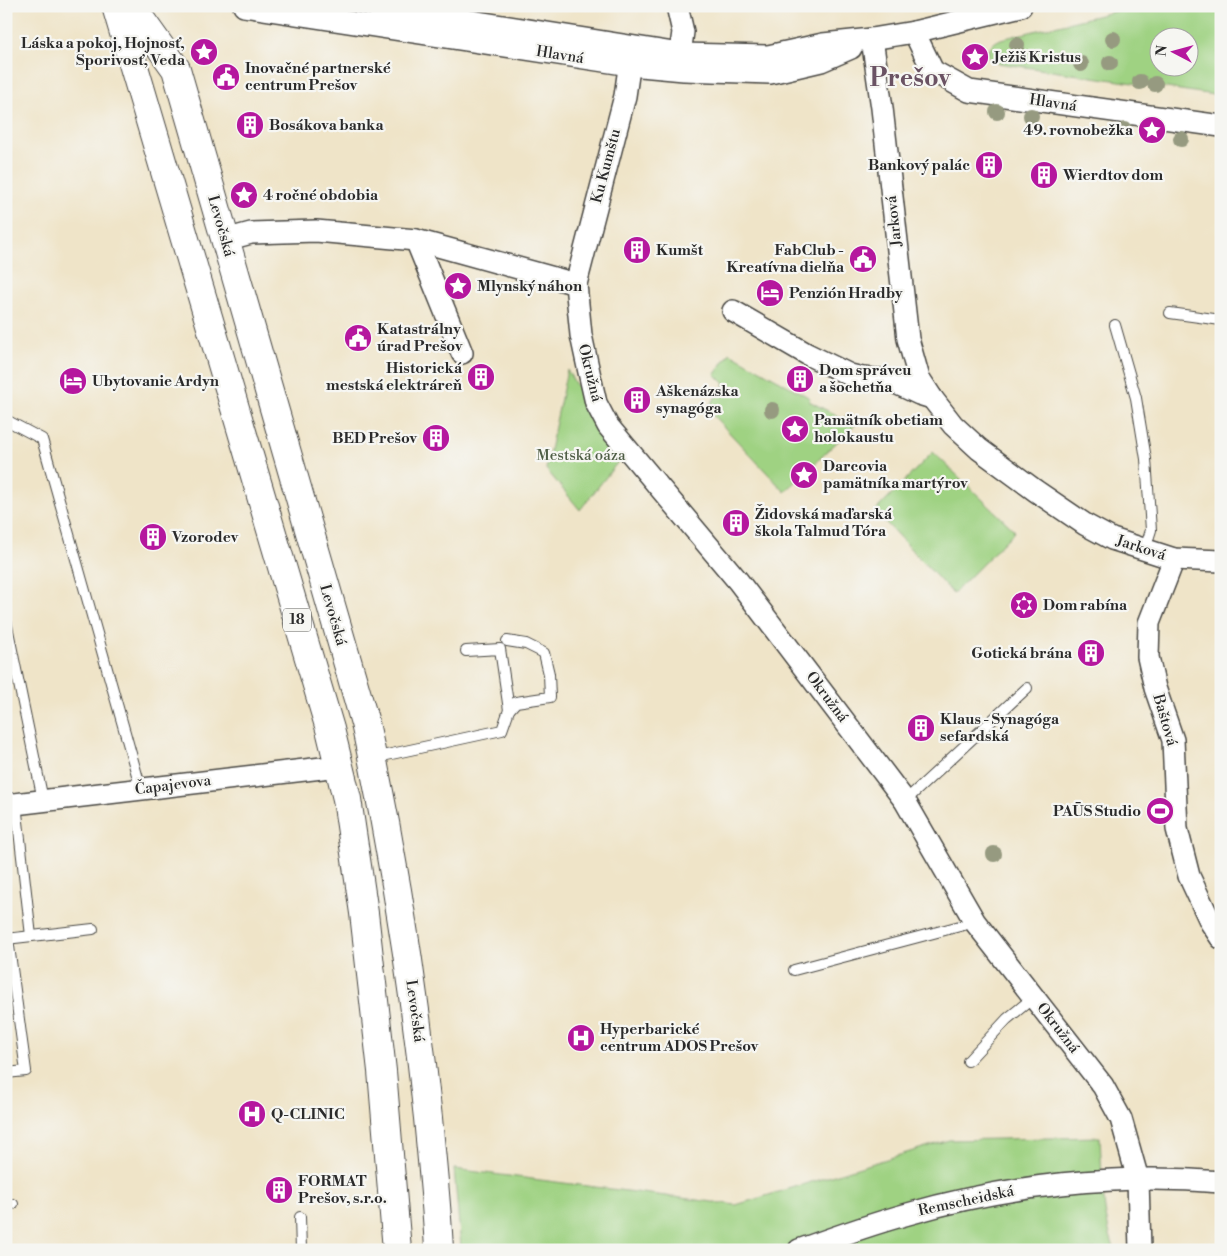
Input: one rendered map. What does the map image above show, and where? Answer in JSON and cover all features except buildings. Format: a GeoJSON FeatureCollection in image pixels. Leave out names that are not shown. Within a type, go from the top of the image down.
{"type":"FeatureCollection","features":[{"type":"Feature","properties":{"kind":"main road","name":"18"},"geometry":{"type":"LineString","coordinates":[[116,6],[330,730],[347,799],[364,913],[383,1081],[397,1250]]}},
{"type":"Feature","properties":{"kind":"main road","name":"Levočská"},"geometry":{"type":"LineString","coordinates":[[131,6],[176,69],[365,723],[380,794],[404,929],[422,1059],[439,1250]]}},
{"type":"Feature","properties":{"kind":"street","name":"Hlavná"},"geometry":{"type":"LineString","coordinates":[[244,6],[631,56],[680,54],[768,56],[823,44],[914,32],[1021,6]]}},
{"type":"Feature","properties":{"kind":"street","name":"Hlavná"},"geometry":{"type":"LineString","coordinates":[[376,6],[631,56],[684,70],[770,73],[821,61],[872,39]]}},
{"type":"Feature","properties":{"kind":"street"},"geometry":{"type":"LineString","coordinates":[[677,6],[683,32],[680,54]]}},
{"type":"Feature","properties":{"kind":"street","name":"Hlavná"},"geometry":{"type":"LineString","coordinates":[[914,32],[933,72],[969,91],[1221,126]]}},
{"type":"Feature","properties":{"kind":"street","name":"Jarková"},"geometry":{"type":"LineString","coordinates":[[872,39],[882,108],[908,339],[919,378],[932,398],[953,425],[979,449],[1036,491],[1112,539],[1174,559],[1221,561]]}},
{"type":"Feature","properties":{"kind":"street","name":"Ku Kumštu"},"geometry":{"type":"LineString","coordinates":[[576,284],[625,96],[631,56]]}},
{"type":"Feature","properties":{"kind":"street"},"geometry":{"type":"LineString","coordinates":[[225,240],[251,233],[316,231],[416,240],[576,284]]}},
{"type":"Feature","properties":{"kind":"street"},"geometry":{"type":"LineString","coordinates":[[416,240],[462,353]]}},
{"type":"Feature","properties":{"kind":"street","name":"Okružná"},"geometry":{"type":"LineString","coordinates":[[576,284],[584,350],[596,403],[608,426],[738,581],[905,801],[975,922],[1103,1086],[1121,1119],[1138,1179],[1140,1250]]}},
{"type":"Feature","properties":{"kind":"street"},"geometry":{"type":"LineString","coordinates":[[733,311],[808,354],[850,375],[889,380],[932,398]]}},
{"type":"Feature","properties":{"kind":"street","name":"Baštová"},"geometry":{"type":"LineString","coordinates":[[1174,559],[1149,623],[1148,657],[1155,688],[1173,740],[1178,829],[1189,876],[1211,923],[1221,938]]}},
{"type":"Feature","properties":{"kind":"street","name":"Čapajevova"},"geometry":{"type":"LineString","coordinates":[[11,804],[339,766]]}},
{"type":"Feature","properties":{"kind":"street"},"geometry":{"type":"LineString","coordinates":[[433,1175],[454,1250]]}},
{"type":"Feature","properties":{"kind":"street"},"geometry":{"type":"LineString","coordinates":[[1138,1179],[1221,1182]]}},
{"type":"Feature","properties":{"kind":"street","name":"Remscheidská"},"geometry":{"type":"LineString","coordinates":[[799,1250],[908,1213],[987,1195],[1056,1185],[1138,1179]]}},
{"type":"Feature","properties":{"kind":"lane"},"geometry":{"type":"LineString","coordinates":[[1170,313],[1221,320]]}},
{"type":"Feature","properties":{"kind":"lane"},"geometry":{"type":"LineString","coordinates":[[1115,325],[1136,398],[1146,459],[1151,530],[1145,549]]}},
{"type":"Feature","properties":{"kind":"lane"},"geometry":{"type":"LineString","coordinates":[[6,420],[42,440],[141,789]]}},
{"type":"Feature","properties":{"kind":"lane"},"geometry":{"type":"LineString","coordinates":[[6,621],[44,800]]}},
{"type":"Feature","properties":{"kind":"lane"},"geometry":{"type":"LineString","coordinates":[[372,758],[502,730],[509,710],[516,702],[550,697],[549,674],[544,653],[526,644],[507,641]]}},
{"type":"Feature","properties":{"kind":"lane"},"geometry":{"type":"LineString","coordinates":[[466,651],[500,650],[509,710]]}},
{"type":"Feature","properties":{"kind":"lane"},"geometry":{"type":"LineString","coordinates":[[905,801],[1027,688]]}},
{"type":"Feature","properties":{"kind":"lane"},"geometry":{"type":"LineString","coordinates":[[11,804],[31,936]]}},
{"type":"Feature","properties":{"kind":"lane"},"geometry":{"type":"LineString","coordinates":[[794,970],[975,922]]}},
{"type":"Feature","properties":{"kind":"lane"},"geometry":{"type":"LineString","coordinates":[[6,1073],[26,1071],[7,939],[93,929]]}},
{"type":"Feature","properties":{"kind":"lane"},"geometry":{"type":"LineString","coordinates":[[968,1061],[1007,1019],[1034,997]]}},
{"type":"Feature","properties":{"kind":"lane"},"geometry":{"type":"LineString","coordinates":[[300,1217],[302,1250]]}},
{"type":"Feature","properties":{"kind":"green space"},"geometry":{"type":"Polygon","coordinates":[[[1137,6],[1221,6],[1221,96],[998,63],[990,58],[988,54],[992,44],[1001,39],[1137,6]]]}},
{"type":"Feature","properties":{"kind":"green space"},"geometry":{"type":"Polygon","coordinates":[[[730,353],[810,398],[809,401],[843,419],[845,416],[857,423],[785,492],[707,409],[725,384],[715,374],[730,353]]]}},
{"type":"Feature","properties":{"kind":"green space","name":"Mestská oáza"},"geometry":{"type":"Polygon","coordinates":[[[567,370],[621,458],[580,510],[546,469],[567,370]]]}},
{"type":"Feature","properties":{"kind":"green space"},"geometry":{"type":"Polygon","coordinates":[[[933,452],[1015,531],[953,594],[875,511],[933,452]]]}},
{"type":"Feature","properties":{"kind":"green space"},"geometry":{"type":"Polygon","coordinates":[[[1100,1137],[1105,1209],[1107,1224],[1115,1250],[492,1250],[491,1248],[461,1247],[454,1169],[736,1205],[949,1140],[1100,1137]]]}},
{"type":"Feature","properties":{"kind":"place","name":"Láska a pokoj, Hojnosť, Sporivosť, Veda"},"geometry":{"type":"Point","coordinates":[204,52]}},
{"type":"Feature","properties":{"kind":"place","name":"Ježiš Kristus"},"geometry":{"type":"Point","coordinates":[975,57]}},
{"type":"Feature","properties":{"kind":"place","name":"Inovačné partnerské centrum Prešov"},"geometry":{"type":"Point","coordinates":[226,77]}},
{"type":"Feature","properties":{"kind":"place","name":"Bosákova banka"},"geometry":{"type":"Point","coordinates":[250,125]}},
{"type":"Feature","properties":{"kind":"place","name":"49. rovnobežka"},"geometry":{"type":"Point","coordinates":[1152,130]}},
{"type":"Feature","properties":{"kind":"place","name":"Bankový palác"},"geometry":{"type":"Point","coordinates":[989,165]}},
{"type":"Feature","properties":{"kind":"place","name":"Wierdtov dom"},"geometry":{"type":"Point","coordinates":[1044,175]}},
{"type":"Feature","properties":{"kind":"place","name":"4 ročné obdobia"},"geometry":{"type":"Point","coordinates":[244,195]}},
{"type":"Feature","properties":{"kind":"place","name":"Kumšt"},"geometry":{"type":"Point","coordinates":[637,250]}},
{"type":"Feature","properties":{"kind":"place","name":"FabClub - Kreatívna dielňa"},"geometry":{"type":"Point","coordinates":[863,259]}},
{"type":"Feature","properties":{"kind":"place","name":"Mlynský náhon"},"geometry":{"type":"Point","coordinates":[458,286]}},
{"type":"Feature","properties":{"kind":"place","name":"Penzión Hradby"},"geometry":{"type":"Point","coordinates":[770,293]}},
{"type":"Feature","properties":{"kind":"place","name":"Katastrálny úrad Prešov"},"geometry":{"type":"Point","coordinates":[358,338]}},
{"type":"Feature","properties":{"kind":"place","name":"Historická mestská elektráreň"},"geometry":{"type":"Point","coordinates":[481,377]}},
{"type":"Feature","properties":{"kind":"place","name":"Dom správcu a šochetňa"},"geometry":{"type":"Point","coordinates":[800,379]}},
{"type":"Feature","properties":{"kind":"place","name":"Ubytovanie Ardyn"},"geometry":{"type":"Point","coordinates":[73,381]}},
{"type":"Feature","properties":{"kind":"place","name":"Aškenázska synagóga"},"geometry":{"type":"Point","coordinates":[637,400]}},
{"type":"Feature","properties":{"kind":"place","name":"Pamätník obetiam holokaustu"},"geometry":{"type":"Point","coordinates":[795,429]}},
{"type":"Feature","properties":{"kind":"place","name":"BED Prešov"},"geometry":{"type":"Point","coordinates":[436,438]}},
{"type":"Feature","properties":{"kind":"place","name":"Darcovia pamätníka martýrov"},"geometry":{"type":"Point","coordinates":[804,475]}},
{"type":"Feature","properties":{"kind":"place","name":"Židovská maďarská škola Talmud Tóra"},"geometry":{"type":"Point","coordinates":[736,523]}},
{"type":"Feature","properties":{"kind":"place","name":"Vzorodev"},"geometry":{"type":"Point","coordinates":[153,537]}},
{"type":"Feature","properties":{"kind":"place","name":"Dom rabína"},"geometry":{"type":"Point","coordinates":[1024,605]}},
{"type":"Feature","properties":{"kind":"place","name":"Gotická brána"},"geometry":{"type":"Point","coordinates":[1091,653]}},
{"type":"Feature","properties":{"kind":"place","name":"Klaus - Synagóga sefardská"},"geometry":{"type":"Point","coordinates":[921,728]}},
{"type":"Feature","properties":{"kind":"place","name":"PAŪS Studio"},"geometry":{"type":"Point","coordinates":[1160,811]}},
{"type":"Feature","properties":{"kind":"place","name":"Hyperbarické centrum ADOS Prešov"},"geometry":{"type":"Point","coordinates":[581,1038]}},
{"type":"Feature","properties":{"kind":"place","name":"Q-CLINIC"},"geometry":{"type":"Point","coordinates":[252,1114]}},
{"type":"Feature","properties":{"kind":"place","name":"FORMAT Prešov, s.r.o."},"geometry":{"type":"Point","coordinates":[279,1190]}},
{"type":"Feature","properties":{"kind":"district","name":"Prešov"},"geometry":{"type":"Point","coordinates":[910,78]}}]}
